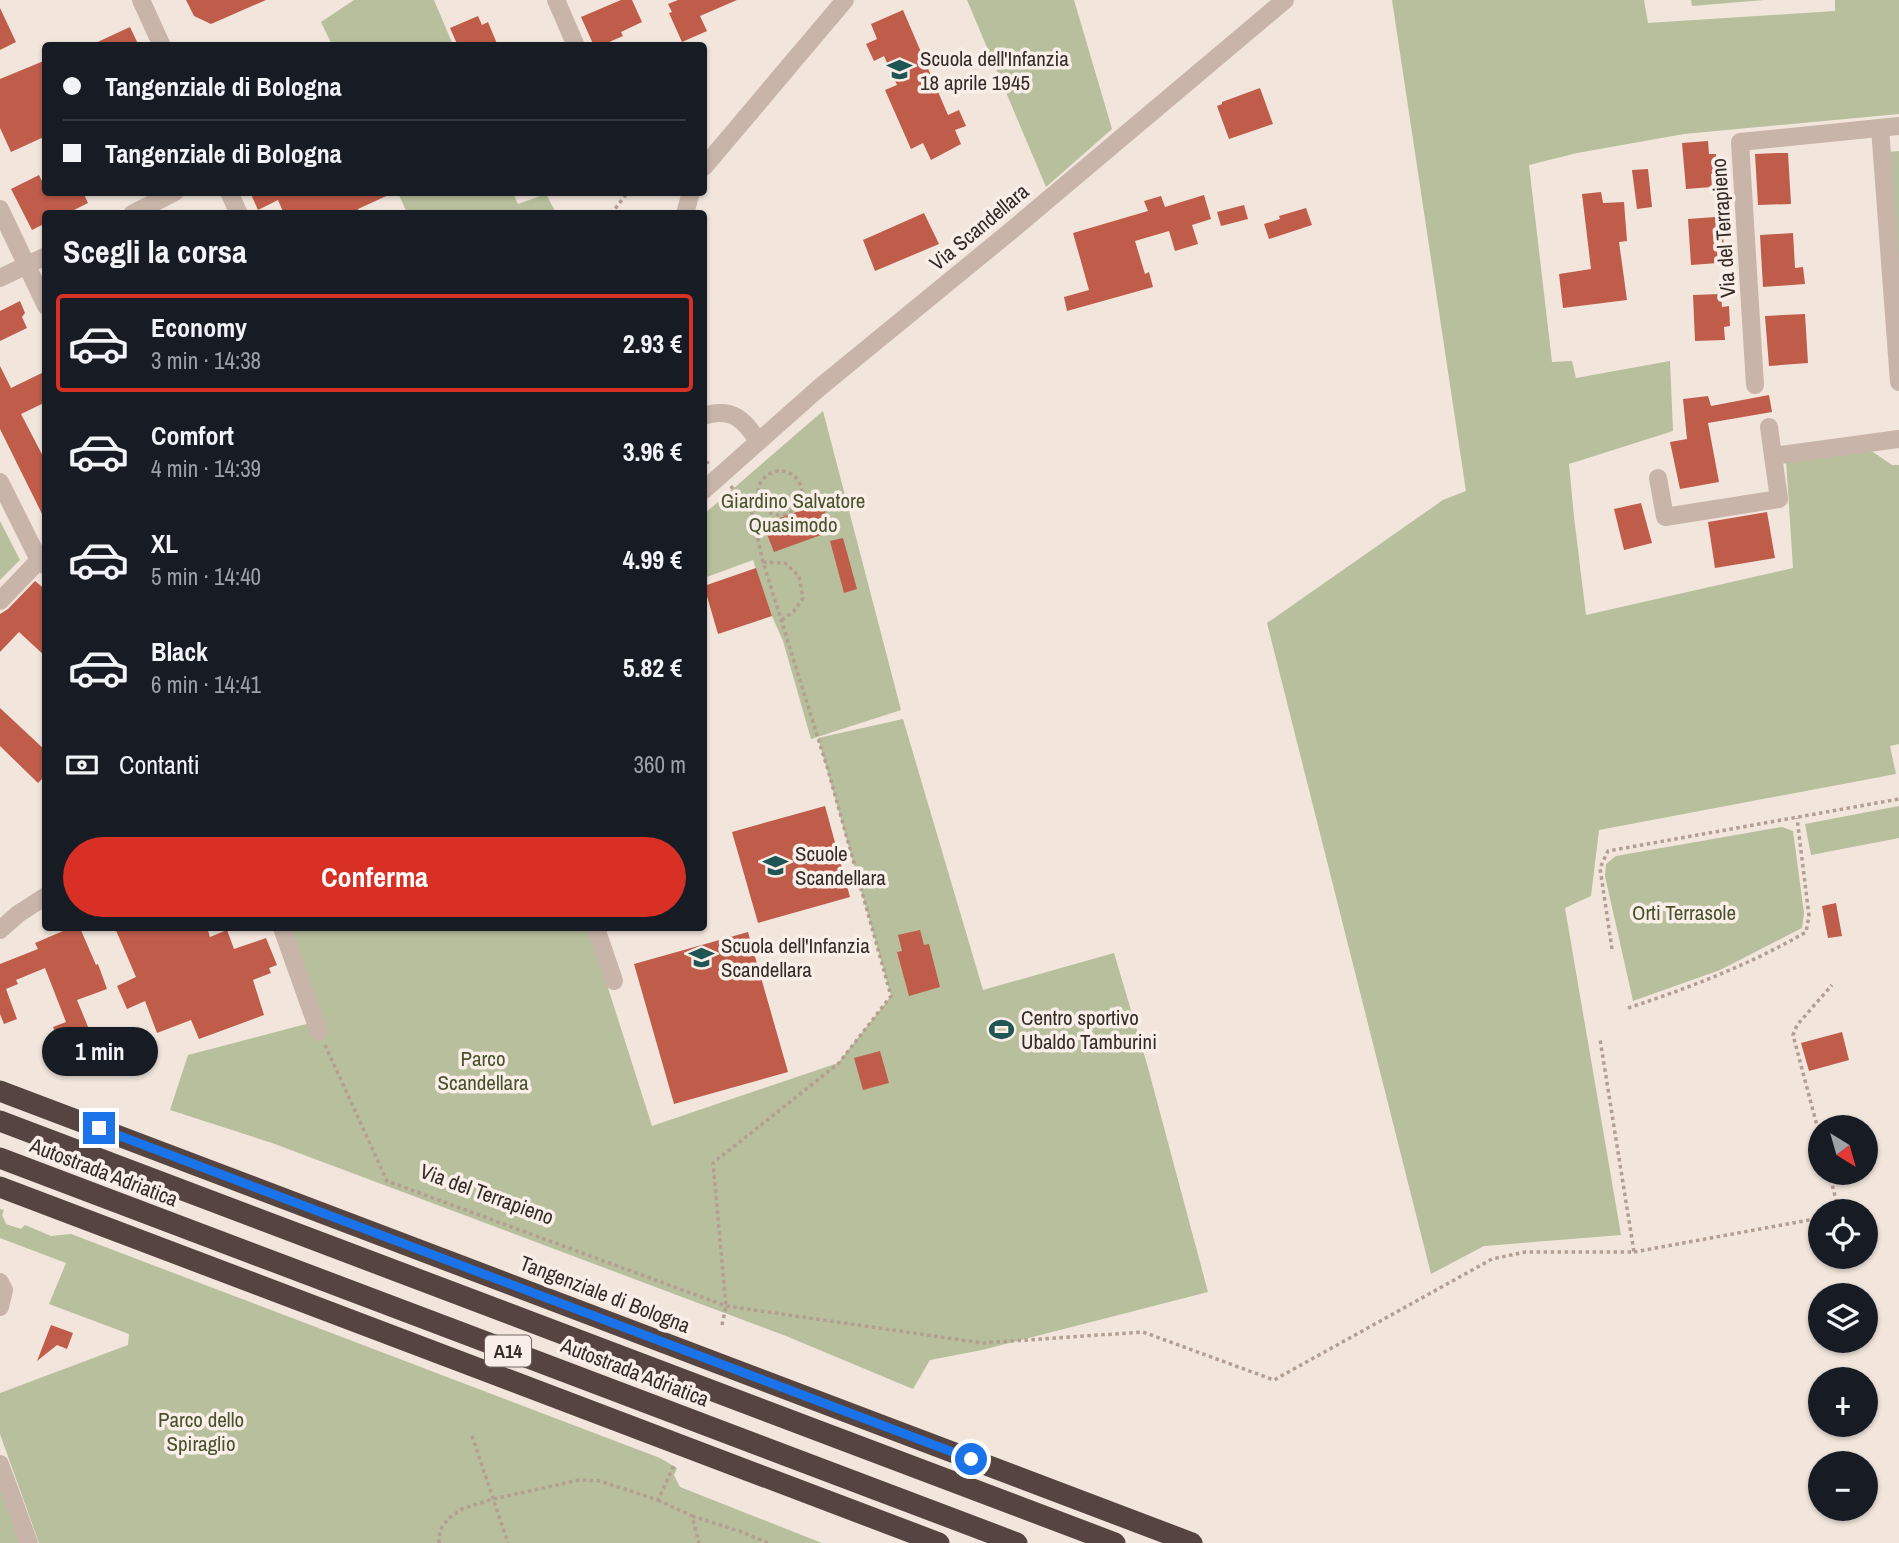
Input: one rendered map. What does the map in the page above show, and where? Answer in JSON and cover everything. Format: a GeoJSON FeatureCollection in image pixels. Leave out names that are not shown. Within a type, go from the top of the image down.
{"type":"FeatureCollection","features":[{"type":"Feature","properties":{"kind":"highway","name":"Tangenziale di Bologna"},"geometry":{"type":"LineString","coordinates":[[0,1091],[1192,1543]]}},
{"type":"Feature","properties":{"kind":"highway","name":"Autostrada Adriatica"},"geometry":{"type":"LineString","coordinates":[[0,1121],[1115,1543]]}},
{"type":"Feature","properties":{"kind":"highway","name":"Autostrada Adriatica"},"geometry":{"type":"LineString","coordinates":[[0,1158],[1017,1543]]}},
{"type":"Feature","properties":{"kind":"highway"},"geometry":{"type":"LineString","coordinates":[[0,1188],[939,1543]]}},
{"type":"Feature","properties":{"kind":"street"},"geometry":{"type":"LineString","coordinates":[[141,0],[160,42]]}},
{"type":"Feature","properties":{"kind":"street"},"geometry":{"type":"LineString","coordinates":[[556,0],[574,42]]}},
{"type":"Feature","properties":{"kind":"street"},"geometry":{"type":"LineString","coordinates":[[707,163],[845,0]]}},
{"type":"Feature","properties":{"kind":"street","name":"Via Scandellara"},"geometry":{"type":"LineString","coordinates":[[707,487],[818,388],[1012,230],[1286,0]]}},
{"type":"Feature","properties":{"kind":"street","name":"Via del Terrapieno"},"geometry":{"type":"LineString","coordinates":[[1755,385],[1740,142],[1899,126]]}},
{"type":"Feature","properties":{"kind":"street"},"geometry":{"type":"LineString","coordinates":[[1880,128],[1899,382]]}},
{"type":"Feature","properties":{"kind":"street"},"geometry":{"type":"LineString","coordinates":[[140,210],[167,196]]}},
{"type":"Feature","properties":{"kind":"street"},"geometry":{"type":"LineString","coordinates":[[0,208],[42,298]]}},
{"type":"Feature","properties":{"kind":"street"},"geometry":{"type":"LineString","coordinates":[[0,278],[42,258]]}},
{"type":"Feature","properties":{"kind":"street"},"geometry":{"type":"LineString","coordinates":[[707,415],[720,411],[736,416],[748,425],[758,441]]}},
{"type":"Feature","properties":{"kind":"street"},"geometry":{"type":"LineString","coordinates":[[1658,478],[1665,517],[1779,499],[1769,427]]}},
{"type":"Feature","properties":{"kind":"street"},"geometry":{"type":"LineString","coordinates":[[1773,456],[1899,439]]}},
{"type":"Feature","properties":{"kind":"street"},"geometry":{"type":"LineString","coordinates":[[0,482],[42,558]]}},
{"type":"Feature","properties":{"kind":"street"},"geometry":{"type":"LineString","coordinates":[[0,601],[42,561]]}},
{"type":"Feature","properties":{"kind":"street"},"geometry":{"type":"LineString","coordinates":[[1,928],[42,899]]}},
{"type":"Feature","properties":{"kind":"street"},"geometry":{"type":"LineString","coordinates":[[283,931],[318,1032]]}},
{"type":"Feature","properties":{"kind":"street"},"geometry":{"type":"LineString","coordinates":[[597,931],[614,981]]}},
{"type":"Feature","properties":{"kind":"street"},"geometry":{"type":"LineString","coordinates":[[0,1282],[4,1297],[0,1307]]}},
{"type":"Feature","properties":{"kind":"street"},"geometry":{"type":"LineString","coordinates":[[0,1464],[29,1543]]}},
{"type":"Feature","properties":{"kind":"path"},"geometry":{"type":"LineString","coordinates":[[614,210],[625,196]]}},
{"type":"Feature","properties":{"kind":"path"},"geometry":{"type":"LineString","coordinates":[[734,491],[738,498],[762,506],[775,514],[789,513],[795,509],[802,496],[802,489],[795,476],[782,471],[769,474],[760,486],[762,506]]}},
{"type":"Feature","properties":{"kind":"path"},"geometry":{"type":"LineString","coordinates":[[722,1325],[726,1306],[713,1163],[839,1063],[891,996],[828,770],[763,562],[749,501]]}},
{"type":"Feature","properties":{"kind":"path"},"geometry":{"type":"LineString","coordinates":[[763,562],[785,563],[799,576],[803,598],[794,611],[782,620]]}},
{"type":"Feature","properties":{"kind":"path"},"geometry":{"type":"LineString","coordinates":[[1612,949],[1600,868],[1608,851],[1899,799]]}},
{"type":"Feature","properties":{"kind":"path"},"geometry":{"type":"LineString","coordinates":[[1628,1008],[1772,951],[1806,932],[1810,916],[1797,817]]}},
{"type":"Feature","properties":{"kind":"path"},"geometry":{"type":"LineString","coordinates":[[1814,1115],[1793,1035],[1797,1024],[1832,985]]}},
{"type":"Feature","properties":{"kind":"path","name":"Via del Terrapieno"},"geometry":{"type":"LineString","coordinates":[[318,1032],[387,1181],[726,1306],[983,1343],[1143,1332],[1274,1380],[1492,1259],[1525,1252],[1634,1252],[1808,1220]]}},
{"type":"Feature","properties":{"kind":"path"},"geometry":{"type":"LineString","coordinates":[[1600,1039],[1634,1252]]}},
{"type":"Feature","properties":{"kind":"path"},"geometry":{"type":"LineString","coordinates":[[472,1436],[508,1543]]}},
{"type":"Feature","properties":{"kind":"path"},"geometry":{"type":"LineString","coordinates":[[658,1500],[676,1462]]}},
{"type":"Feature","properties":{"kind":"path"},"geometry":{"type":"LineString","coordinates":[[439,1543],[442,1527],[449,1518],[463,1509],[493,1499],[579,1480],[600,1481],[658,1500],[692,1516],[768,1543]]}},
{"type":"Feature","properties":{"kind":"path"},"geometry":{"type":"LineString","coordinates":[[692,1516],[699,1543]]}},
{"type":"Feature","properties":{"kind":"green space"},"geometry":{"type":"Polygon","coordinates":[[[354,0],[434,0],[452,42],[331,42],[321,22],[354,0]]]}},
{"type":"Feature","properties":{"kind":"green space"},"geometry":{"type":"Polygon","coordinates":[[[967,0],[1074,0],[1112,129],[1046,187],[967,0]]]}},
{"type":"Feature","properties":{"kind":"green space"},"geometry":{"type":"Polygon","coordinates":[[[1392,0],[1644,0],[1648,23],[1835,11],[1835,0],[1899,0],[1899,114],[1684,134],[1577,153],[1529,165],[1552,362],[1572,361],[1576,378],[1670,361],[1673,431],[1569,464],[1586,615],[1793,568],[1786,460],[1854,449],[1873,452],[1892,465],[1899,465],[1899,744],[1890,746],[1896,774],[1599,830],[1591,896],[1565,908],[1621,1235],[1484,1246],[1431,1274],[1267,623],[1443,500],[1466,491],[1392,0]]]}},
{"type":"Feature","properties":{"kind":"green space"},"geometry":{"type":"Polygon","coordinates":[[[1691,0],[1764,0],[1692,6],[1691,0]]]}},
{"type":"Feature","properties":{"kind":"green space"},"geometry":{"type":"Polygon","coordinates":[[[1899,151],[1899,310],[1888,152],[1899,151]]]}},
{"type":"Feature","properties":{"kind":"green space"},"geometry":{"type":"Polygon","coordinates":[[[399,196],[514,196],[518,204],[547,196],[554,210],[406,210],[399,196]]]}},
{"type":"Feature","properties":{"kind":"green space","name":"Giardino Salvatore Quasimodo"},"geometry":{"type":"Polygon","coordinates":[[[823,411],[901,710],[811,739],[783,641],[753,560],[707,577],[707,511],[823,411]]]}},
{"type":"Feature","properties":{"kind":"green space"},"geometry":{"type":"Polygon","coordinates":[[[0,521],[20,560],[0,580],[0,521]]]}},
{"type":"Feature","properties":{"kind":"green space","name":"Parco Scandellara"},"geometry":{"type":"Polygon","coordinates":[[[903,719],[983,990],[1114,953],[1147,1064],[1208,1292],[982,1350],[930,1360],[913,1389],[786,1336],[272,1143],[170,1110],[188,1055],[310,1023],[284,931],[590,931],[652,1126],[838,1063],[891,996],[818,738],[903,719]]]}},
{"type":"Feature","properties":{"kind":"green space"},"geometry":{"type":"Polygon","coordinates":[[[1899,806],[1899,838],[1811,855],[1805,824],[1899,806]]]}},
{"type":"Feature","properties":{"kind":"green space","name":"Orti Terrasole"},"geometry":{"type":"Polygon","coordinates":[[[1782,827],[1793,831],[1804,913],[1802,928],[1720,970],[1633,1001],[1605,876],[1606,864],[1616,856],[1782,827]]]}},
{"type":"Feature","properties":{"kind":"green space","name":"Parco dello Spiraglio"},"geometry":{"type":"Polygon","coordinates":[[[0,1209],[4,1210],[2,1215],[6,1224],[21,1229],[25,1225],[51,1236],[71,1234],[660,1458],[677,1468],[674,1475],[680,1487],[822,1543],[39,1543],[0,1434],[0,1393],[128,1345],[129,1334],[49,1304],[66,1263],[0,1238],[0,1209]]]}},
{"type":"Feature","properties":{"kind":"green space"},"geometry":{"type":"Polygon","coordinates":[[[0,1489],[20,1543],[0,1543],[0,1489]]]}},
{"type":"Feature","properties":{"kind":"building"},"geometry":{"type":"Polygon","coordinates":[[[186,0],[266,0],[211,24],[194,16],[186,0]]]}},
{"type":"Feature","properties":{"kind":"building"},"geometry":{"type":"Polygon","coordinates":[[[621,0],[632,0],[642,22],[621,32],[623,36],[609,42],[592,42],[581,17],[621,0]]]}},
{"type":"Feature","properties":{"kind":"building"},"geometry":{"type":"Polygon","coordinates":[[[678,0],[737,0],[700,16],[707,31],[682,42],[669,13],[672,12],[668,4],[678,0]]]}},
{"type":"Feature","properties":{"kind":"building"},"geometry":{"type":"Polygon","coordinates":[[[0,8],[16,42],[0,50],[0,8]]]}},
{"type":"Feature","properties":{"kind":"building"},"geometry":{"type":"Polygon","coordinates":[[[903,10],[948,115],[959,110],[966,126],[955,130],[961,144],[931,160],[923,143],[911,149],[885,90],[897,85],[884,56],[874,61],[866,44],[877,39],[871,24],[903,10]]]}},
{"type":"Feature","properties":{"kind":"building"},"geometry":{"type":"Polygon","coordinates":[[[478,16],[482,25],[488,22],[496,42],[456,42],[450,28],[478,16]]]}},
{"type":"Feature","properties":{"kind":"building"},"geometry":{"type":"Polygon","coordinates":[[[130,27],[137,42],[98,42],[130,27]]]}},
{"type":"Feature","properties":{"kind":"building"},"geometry":{"type":"Polygon","coordinates":[[[42,62],[42,138],[11,152],[0,128],[0,79],[42,62]]]}},
{"type":"Feature","properties":{"kind":"building"},"geometry":{"type":"Polygon","coordinates":[[[1260,88],[1273,124],[1229,139],[1217,106],[1260,88]]]}},
{"type":"Feature","properties":{"kind":"building"},"geometry":{"type":"Polygon","coordinates":[[[1708,141],[1709,154],[1716,154],[1717,173],[1711,174],[1712,187],[1686,189],[1682,143],[1708,141]]]}},
{"type":"Feature","properties":{"kind":"building"},"geometry":{"type":"Polygon","coordinates":[[[1788,153],[1791,204],[1758,205],[1755,154],[1788,153]]]}},
{"type":"Feature","properties":{"kind":"building"},"geometry":{"type":"Polygon","coordinates":[[[1648,169],[1652,207],[1637,209],[1632,170],[1648,169]]]}},
{"type":"Feature","properties":{"kind":"building"},"geometry":{"type":"Polygon","coordinates":[[[39,175],[42,181],[42,196],[85,196],[88,203],[74,210],[42,210],[42,225],[32,230],[11,189],[39,175]]]}},
{"type":"Feature","properties":{"kind":"building"},"geometry":{"type":"Polygon","coordinates":[[[1601,192],[1603,203],[1624,202],[1627,241],[1619,242],[1627,300],[1563,308],[1559,274],[1591,269],[1582,194],[1601,192]]]}},
{"type":"Feature","properties":{"kind":"building"},"geometry":{"type":"Polygon","coordinates":[[[1204,195],[1211,219],[1192,225],[1198,244],[1175,251],[1169,231],[1135,241],[1145,274],[1149,272],[1153,287],[1067,311],[1064,297],[1089,290],[1073,233],[1148,211],[1144,201],[1161,196],[1165,207],[1204,195]]]}},
{"type":"Feature","properties":{"kind":"building"},"geometry":{"type":"Polygon","coordinates":[[[252,196],[386,196],[358,210],[282,210],[278,200],[258,210],[252,196]]]}},
{"type":"Feature","properties":{"kind":"building"},"geometry":{"type":"Polygon","coordinates":[[[1244,205],[1248,219],[1221,226],[1217,212],[1244,205]]]}},
{"type":"Feature","properties":{"kind":"building"},"geometry":{"type":"Polygon","coordinates":[[[1306,208],[1312,225],[1269,239],[1264,224],[1280,219],[1279,216],[1306,208]]]}},
{"type":"Feature","properties":{"kind":"building"},"geometry":{"type":"Polygon","coordinates":[[[924,213],[939,244],[875,271],[863,240],[924,213]]]}},
{"type":"Feature","properties":{"kind":"building"},"geometry":{"type":"Polygon","coordinates":[[[1715,217],[1716,230],[1723,229],[1724,250],[1717,250],[1718,263],[1691,265],[1688,219],[1715,217]]]}},
{"type":"Feature","properties":{"kind":"building"},"geometry":{"type":"Polygon","coordinates":[[[1793,233],[1795,268],[1803,267],[1805,284],[1763,287],[1760,235],[1793,233]]]}},
{"type":"Feature","properties":{"kind":"building"},"geometry":{"type":"Polygon","coordinates":[[[1721,294],[1722,307],[1729,306],[1730,326],[1724,327],[1725,340],[1695,341],[1693,295],[1721,294]]]}},
{"type":"Feature","properties":{"kind":"building"},"geometry":{"type":"Polygon","coordinates":[[[20,301],[27,328],[0,341],[0,311],[20,301]]]}},
{"type":"Feature","properties":{"kind":"building"},"geometry":{"type":"Polygon","coordinates":[[[1805,314],[1808,363],[1769,366],[1765,316],[1805,314]]]}},
{"type":"Feature","properties":{"kind":"building"},"geometry":{"type":"Polygon","coordinates":[[[0,366],[11,388],[42,373],[42,404],[21,414],[42,454],[42,514],[0,429],[0,366]]]}},
{"type":"Feature","properties":{"kind":"building"},"geometry":{"type":"Polygon","coordinates":[[[1769,395],[1772,412],[1708,423],[1719,482],[1680,489],[1670,442],[1687,439],[1683,399],[1708,396],[1711,406],[1769,395]]]}},
{"type":"Feature","properties":{"kind":"building"},"geometry":{"type":"Polygon","coordinates":[[[822,503],[832,531],[774,552],[763,524],[822,503]]]}},
{"type":"Feature","properties":{"kind":"building"},"geometry":{"type":"Polygon","coordinates":[[[1641,503],[1652,543],[1624,550],[1614,509],[1641,503]]]}},
{"type":"Feature","properties":{"kind":"building"},"geometry":{"type":"Polygon","coordinates":[[[1767,512],[1775,558],[1715,568],[1708,522],[1767,512]]]}},
{"type":"Feature","properties":{"kind":"building"},"geometry":{"type":"Polygon","coordinates":[[[843,538],[857,589],[844,593],[830,541],[843,538]]]}},
{"type":"Feature","properties":{"kind":"building"},"geometry":{"type":"Polygon","coordinates":[[[756,568],[772,616],[718,634],[707,596],[707,585],[756,568]]]}},
{"type":"Feature","properties":{"kind":"building"},"geometry":{"type":"Polygon","coordinates":[[[35,581],[42,587],[42,653],[19,632],[0,652],[0,614],[35,581]]]}},
{"type":"Feature","properties":{"kind":"building"},"geometry":{"type":"Polygon","coordinates":[[[0,708],[42,747],[42,779],[38,783],[0,746],[0,708]]]}},
{"type":"Feature","properties":{"kind":"building"},"geometry":{"type":"Polygon","coordinates":[[[825,806],[850,897],[758,923],[732,832],[825,806]]]}},
{"type":"Feature","properties":{"kind":"building"},"geometry":{"type":"Polygon","coordinates":[[[1836,903],[1842,936],[1828,938],[1822,906],[1836,903]]]}},
{"type":"Feature","properties":{"kind":"building"},"geometry":{"type":"Polygon","coordinates":[[[920,930],[924,945],[929,944],[940,987],[909,996],[897,952],[902,951],[898,935],[920,930]]]}},
{"type":"Feature","properties":{"kind":"building"},"geometry":{"type":"Polygon","coordinates":[[[63,931],[81,931],[107,989],[77,1000],[91,1034],[61,1046],[53,1027],[66,1022],[45,968],[16,980],[18,984],[6,989],[17,1019],[4,1024],[0,1014],[0,964],[38,949],[35,943],[63,931]]]}},
{"type":"Feature","properties":{"kind":"building"},"geometry":{"type":"Polygon","coordinates":[[[116,931],[208,931],[210,937],[227,931],[234,949],[266,938],[277,965],[269,968],[271,973],[253,980],[264,1015],[199,1039],[191,1020],[157,1033],[145,1001],[127,1009],[117,986],[136,977],[116,931]]]}},
{"type":"Feature","properties":{"kind":"building"},"geometry":{"type":"Polygon","coordinates":[[[748,932],[788,1072],[674,1104],[634,964],[748,932]]]}},
{"type":"Feature","properties":{"kind":"building"},"geometry":{"type":"Polygon","coordinates":[[[1842,1032],[1849,1060],[1809,1071],[1801,1043],[1842,1032]]]}},
{"type":"Feature","properties":{"kind":"building"},"geometry":{"type":"Polygon","coordinates":[[[880,1051],[889,1083],[863,1090],[854,1058],[880,1051]]]}},
{"type":"Feature","properties":{"kind":"building"},"geometry":{"type":"Polygon","coordinates":[[[51,1325],[73,1333],[67,1349],[57,1345],[37,1361],[51,1325]]]}},
{"type":"Feature","properties":{"kind":"place","name":"Scuola dell'Infanzia 18 aprile 1945"},"geometry":{"type":"Point","coordinates":[900,70]}},
{"type":"Feature","properties":{"kind":"place","name":"Scuole Scandellara"},"geometry":{"type":"Point","coordinates":[775,865]}},
{"type":"Feature","properties":{"kind":"place","name":"Scuola dell'Infanzia Scandellara"},"geometry":{"type":"Point","coordinates":[701,957]}},
{"type":"Feature","properties":{"kind":"place","name":"Centro sportivo Ubaldo Tamburini"},"geometry":{"type":"Point","coordinates":[1001,1029]}},
{"type":"Feature","properties":{"kind":"route"},"geometry":{"type":"LineString","coordinates":[[99,1128],[971,1459]]}}]}
